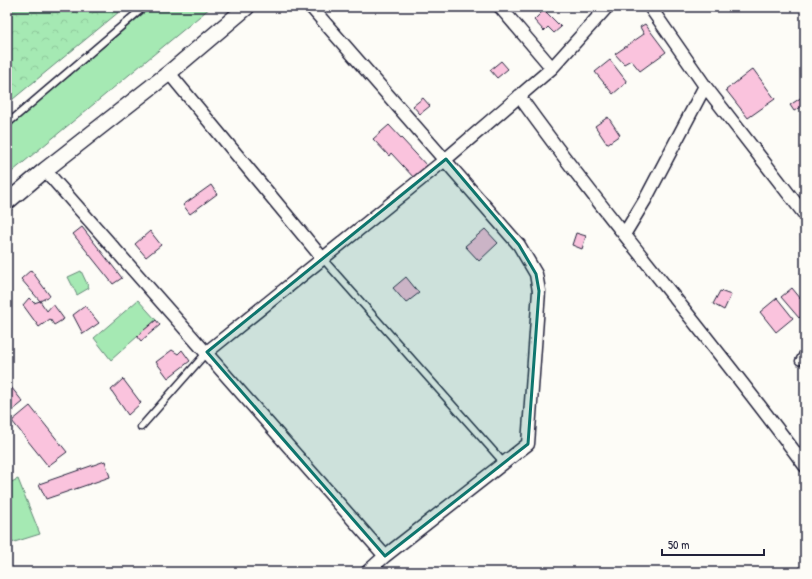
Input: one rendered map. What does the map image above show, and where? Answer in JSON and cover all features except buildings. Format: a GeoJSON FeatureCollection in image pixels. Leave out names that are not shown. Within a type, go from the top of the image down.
{"type":"FeatureCollection","features":[{"type":"Feature","properties":{"kind":"street"},"geometry":{"type":"LineString","coordinates":[[7,202],[45,170],[169,73],[247,7]]}},
{"type":"Feature","properties":{"kind":"street"},"geometry":{"type":"LineString","coordinates":[[311,7],[446,159],[519,245],[536,274],[540,291],[528,444],[385,556],[367,572]]}},
{"type":"Feature","properties":{"kind":"street"},"geometry":{"type":"LineString","coordinates":[[500,7],[552,68]]}},
{"type":"Feature","properties":{"kind":"street"},"geometry":{"type":"LineString","coordinates":[[207,352],[446,159],[552,68],[607,7]]}},
{"type":"Feature","properties":{"kind":"street"},"geometry":{"type":"LineString","coordinates":[[650,7],[705,86],[805,214]]}},
{"type":"Feature","properties":{"kind":"street"},"geometry":{"type":"LineString","coordinates":[[169,73],[323,259]]}},
{"type":"Feature","properties":{"kind":"street"},"geometry":{"type":"LineString","coordinates":[[625,233],[645,200],[705,86]]}},
{"type":"Feature","properties":{"kind":"street"},"geometry":{"type":"LineString","coordinates":[[519,96],[569,165],[737,374],[805,466]]}},
{"type":"Feature","properties":{"kind":"street"},"geometry":{"type":"LineString","coordinates":[[45,170],[207,352],[385,556]]}},
{"type":"Feature","properties":{"kind":"lane"},"geometry":{"type":"LineString","coordinates":[[7,124],[144,7]]}},
{"type":"Feature","properties":{"kind":"lane"},"geometry":{"type":"LineString","coordinates":[[323,259],[504,462]]}},
{"type":"Feature","properties":{"kind":"lane"},"geometry":{"type":"LineString","coordinates":[[799,361],[805,350]]}},
{"type":"Feature","properties":{"kind":"lane"},"geometry":{"type":"LineString","coordinates":[[142,427],[207,352]]}},
{"type":"Feature","properties":{"kind":"highlighted area"},"geometry":{"type":"Polygon","coordinates":[[[446,159],[519,245],[536,274],[539,291],[528,444],[385,556],[207,352],[446,159]]]}},
{"type":"Feature","properties":{"kind":"green space"},"geometry":{"type":"Polygon","coordinates":[[[7,7],[125,7],[7,104],[7,7]]]}},
{"type":"Feature","properties":{"kind":"green space"},"geometry":{"type":"Polygon","coordinates":[[[151,7],[211,7],[7,176],[7,128],[151,7]]]}},
{"type":"Feature","properties":{"kind":"green space"},"geometry":{"type":"Polygon","coordinates":[[[81,271],[89,288],[77,295],[68,277],[81,271]]]}},
{"type":"Feature","properties":{"kind":"green space"},"geometry":{"type":"Polygon","coordinates":[[[138,300],[156,320],[111,360],[94,338],[138,300]]]}},
{"type":"Feature","properties":{"kind":"green space"},"geometry":{"type":"Polygon","coordinates":[[[18,479],[40,534],[8,544],[7,484],[18,479]]]}}]}
